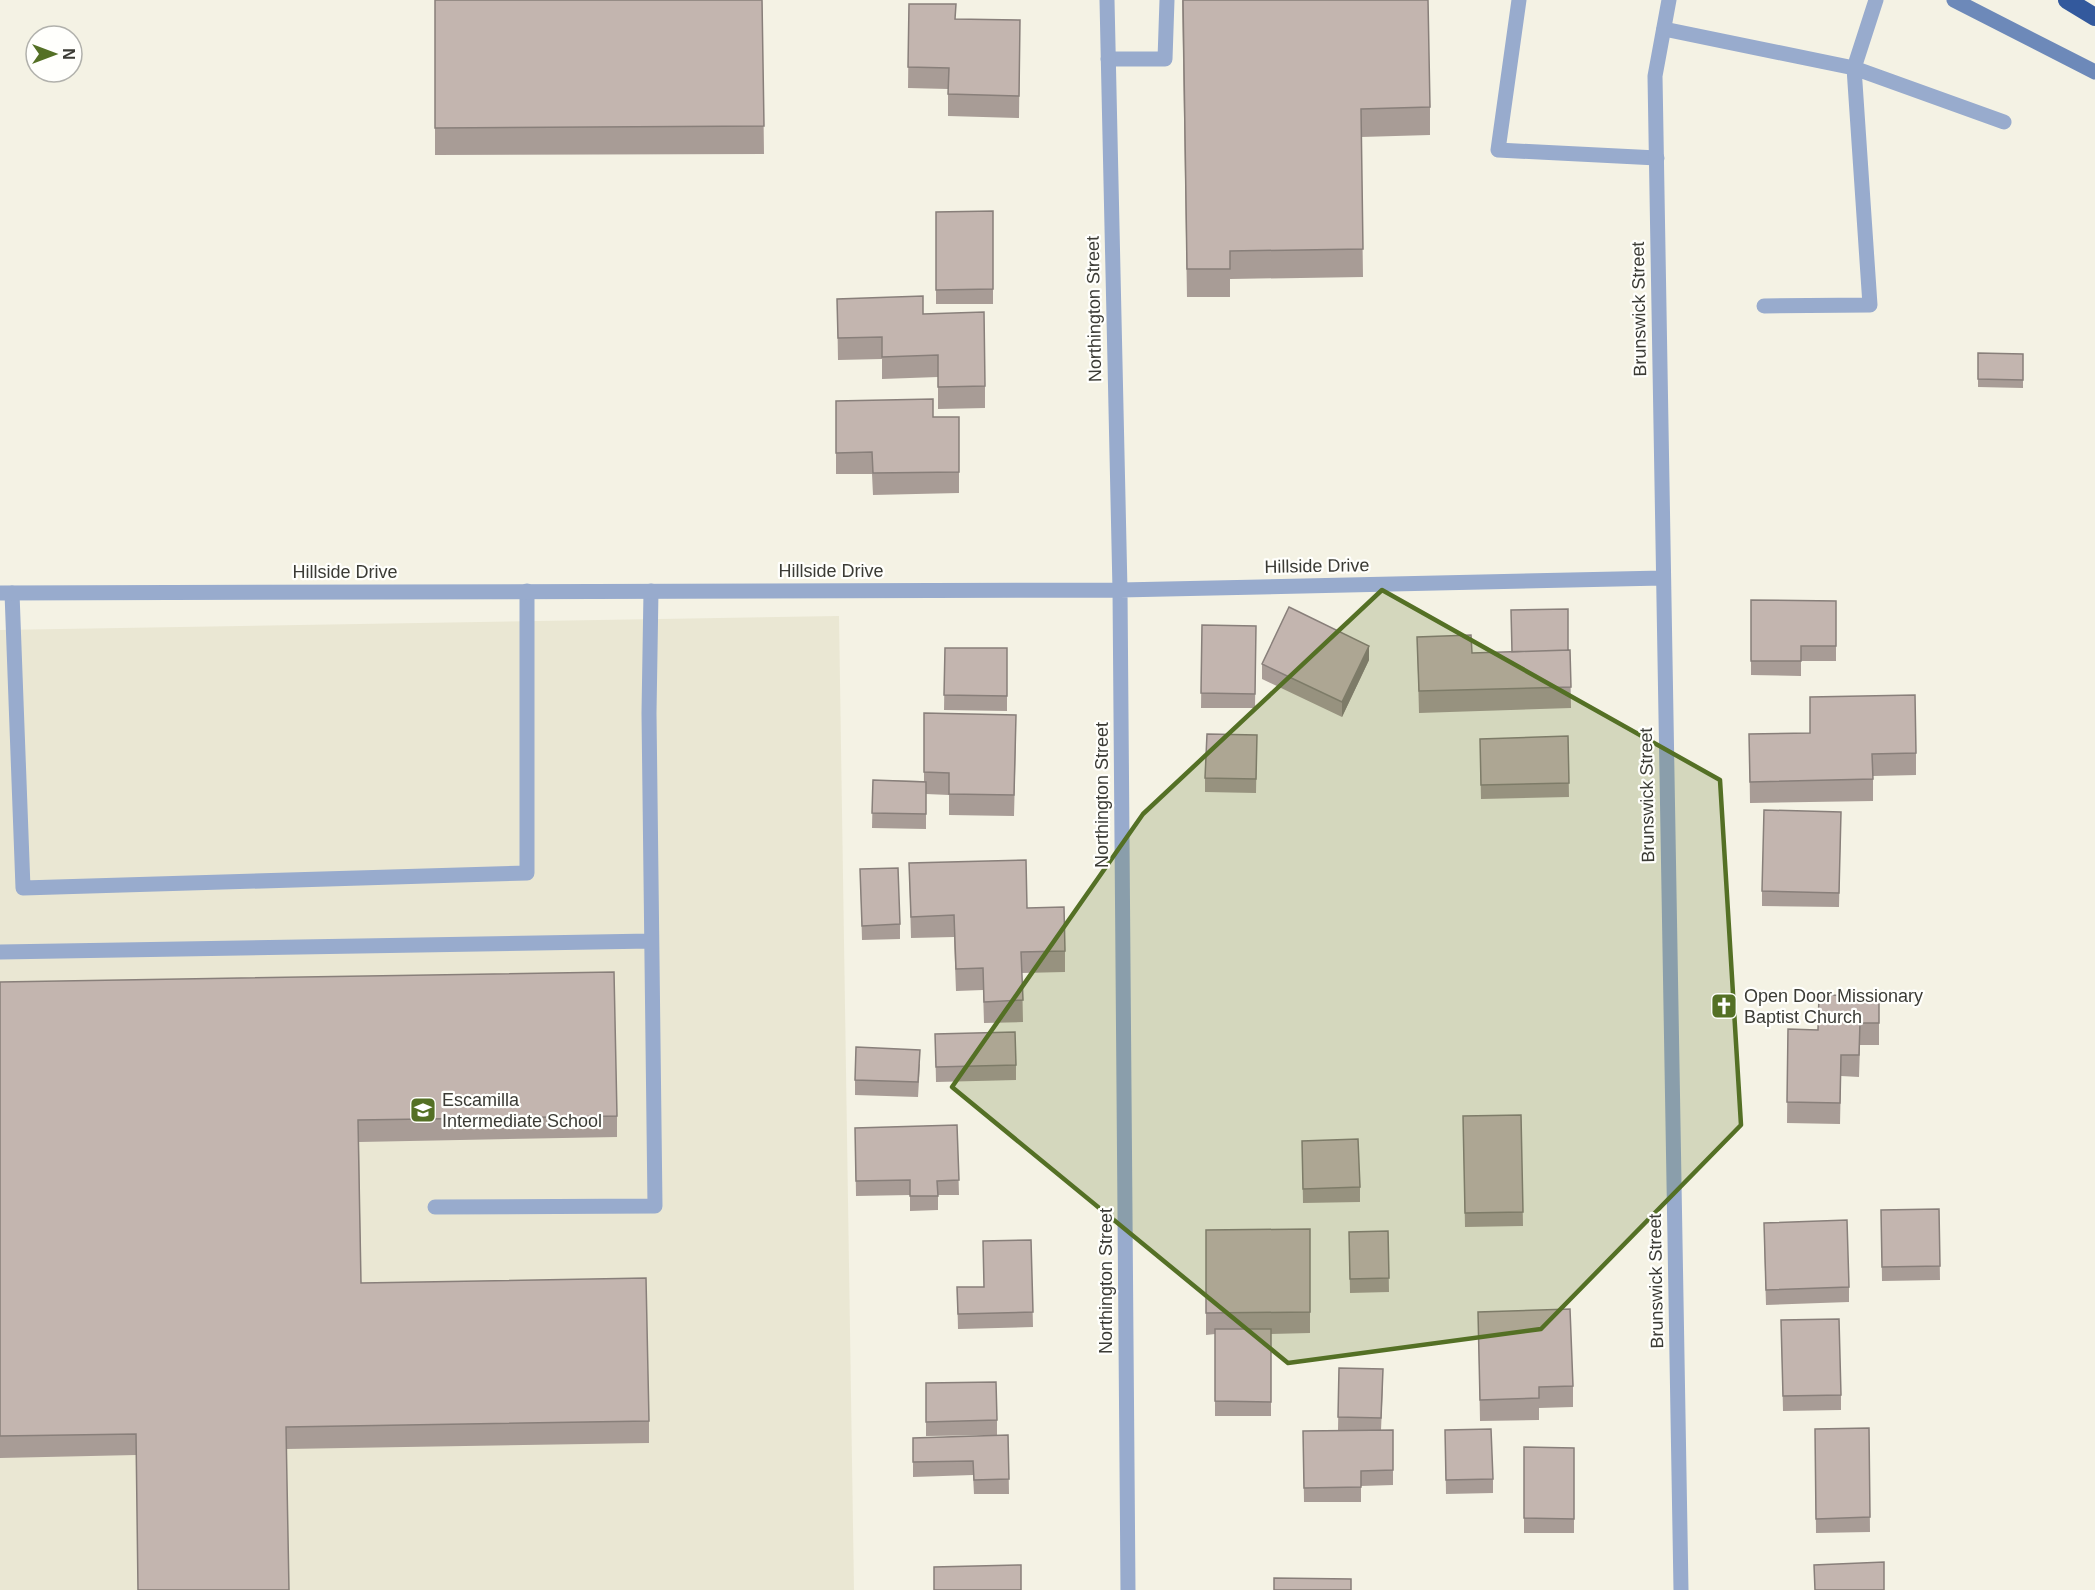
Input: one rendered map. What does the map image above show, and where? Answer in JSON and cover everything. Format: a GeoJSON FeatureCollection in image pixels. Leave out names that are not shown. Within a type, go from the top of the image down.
{"type":"FeatureCollection","features":[{"type":"Feature","properties":{"kind":"highway"},"geometry":{"type":"LineString","coordinates":[[2067,0],[2095,17]]}},
{"type":"Feature","properties":{"kind":"main road"},"geometry":{"type":"LineString","coordinates":[[1954,0],[2095,72]]}},
{"type":"Feature","properties":{"kind":"street","name":"Northington Street"},"geometry":{"type":"LineString","coordinates":[[1107,0],[1120,590],[1128,1590]]}},
{"type":"Feature","properties":{"kind":"street"},"geometry":{"type":"LineString","coordinates":[[1108,58],[1165,58],[1167,0]]}},
{"type":"Feature","properties":{"kind":"street"},"geometry":{"type":"LineString","coordinates":[[1519,0],[1498,150],[1657,158]]}},
{"type":"Feature","properties":{"kind":"street","name":"Brunswick Street"},"geometry":{"type":"LineString","coordinates":[[1669,0],[1655,76],[1681,1590]]}},
{"type":"Feature","properties":{"kind":"street"},"geometry":{"type":"LineString","coordinates":[[1764,306],[1870,305],[1854,68],[1876,0]]}},
{"type":"Feature","properties":{"kind":"street"},"geometry":{"type":"LineString","coordinates":[[1664,29],[1854,68],[2004,122]]}},
{"type":"Feature","properties":{"kind":"street","name":"Hillside Drive"},"geometry":{"type":"LineString","coordinates":[[6,592],[1120,590],[1663,578]]}},
{"type":"Feature","properties":{"kind":"street"},"geometry":{"type":"LineString","coordinates":[[6,592],[23,888],[527,873],[527,591]]}},
{"type":"Feature","properties":{"kind":"street"},"geometry":{"type":"LineString","coordinates":[[435,1207],[655,1206],[649,724],[651,591]]}},
{"type":"Feature","properties":{"kind":"street"},"geometry":{"type":"LineString","coordinates":[[0,952],[651,941]]}},
{"type":"Feature","properties":{"kind":"highlighted area"},"geometry":{"type":"Polygon","coordinates":[[[1382,590],[1720,780],[1741,1125],[1541,1329],[1288,1363],[952,1087],[1143,814],[1382,590]]]}},
{"type":"Feature","properties":{"kind":"shaded area","name":"Escamilla Intermediate School"},"geometry":{"type":"Polygon","coordinates":[[[839,616],[854,1590],[0,1590],[0,630],[839,616]]]}},
{"type":"Feature","properties":{"kind":"building"},"geometry":{"type":"Polygon","coordinates":[[[435,0],[762,0],[764,126],[435,128],[435,0]]]}},
{"type":"Feature","properties":{"kind":"building"},"geometry":{"type":"Polygon","coordinates":[[[1183,0],[1428,0],[1430,107],[1361,109],[1363,249],[1230,251],[1230,269],[1187,269],[1183,0]]]}},
{"type":"Feature","properties":{"kind":"building"},"geometry":{"type":"Polygon","coordinates":[[[909,4],[956,4],[955,19],[1020,20],[1019,96],[948,94],[949,68],[908,67],[909,4]]]}},
{"type":"Feature","properties":{"kind":"building"},"geometry":{"type":"Polygon","coordinates":[[[993,211],[993,289],[936,290],[936,212],[993,211]]]}},
{"type":"Feature","properties":{"kind":"building"},"geometry":{"type":"Polygon","coordinates":[[[923,296],[923,314],[984,312],[985,386],[938,387],[938,355],[882,357],[882,337],[838,338],[837,299],[923,296]]]}},
{"type":"Feature","properties":{"kind":"building"},"geometry":{"type":"Polygon","coordinates":[[[1978,353],[2023,354],[2023,380],[1978,379],[1978,353]]]}},
{"type":"Feature","properties":{"kind":"building"},"geometry":{"type":"Polygon","coordinates":[[[933,399],[933,417],[959,417],[959,472],[873,473],[872,452],[836,453],[836,401],[933,399]]]}},
{"type":"Feature","properties":{"kind":"building"},"geometry":{"type":"Polygon","coordinates":[[[1751,600],[1836,601],[1836,646],[1801,646],[1801,661],[1751,661],[1751,600]]]}},
{"type":"Feature","properties":{"kind":"building"},"geometry":{"type":"Polygon","coordinates":[[[1289,607],[1369,646],[1342,702],[1262,664],[1289,607]]]}},
{"type":"Feature","properties":{"kind":"building"},"geometry":{"type":"Polygon","coordinates":[[[1568,609],[1568,650],[1512,652],[1511,610],[1568,609]]]}},
{"type":"Feature","properties":{"kind":"building"},"geometry":{"type":"Polygon","coordinates":[[[1202,625],[1256,626],[1255,694],[1201,693],[1202,625]]]}},
{"type":"Feature","properties":{"kind":"building"},"geometry":{"type":"Polygon","coordinates":[[[1471,635],[1472,653],[1570,650],[1571,687],[1419,691],[1417,637],[1471,635]]]}},
{"type":"Feature","properties":{"kind":"building"},"geometry":{"type":"Polygon","coordinates":[[[945,648],[1007,648],[1007,696],[944,695],[945,648]]]}},
{"type":"Feature","properties":{"kind":"building"},"geometry":{"type":"Polygon","coordinates":[[[1915,695],[1916,753],[1872,754],[1873,779],[1750,782],[1749,734],[1810,733],[1810,697],[1915,695]]]}},
{"type":"Feature","properties":{"kind":"building"},"geometry":{"type":"Polygon","coordinates":[[[924,713],[1016,715],[1014,795],[949,794],[949,773],[924,772],[924,713]]]}},
{"type":"Feature","properties":{"kind":"building"},"geometry":{"type":"Polygon","coordinates":[[[1207,734],[1257,735],[1256,779],[1205,778],[1207,734]]]}},
{"type":"Feature","properties":{"kind":"building"},"geometry":{"type":"Polygon","coordinates":[[[1568,736],[1569,783],[1481,785],[1480,739],[1568,736]]]}},
{"type":"Feature","properties":{"kind":"building"},"geometry":{"type":"Polygon","coordinates":[[[873,780],[926,782],[926,814],[872,813],[873,780]]]}},
{"type":"Feature","properties":{"kind":"building"},"geometry":{"type":"Polygon","coordinates":[[[1764,810],[1841,812],[1839,893],[1762,891],[1764,810]]]}},
{"type":"Feature","properties":{"kind":"building"},"geometry":{"type":"Polygon","coordinates":[[[1026,860],[1027,908],[1064,907],[1065,951],[1021,952],[1023,1000],[984,1002],[983,968],[956,969],[954,915],[911,917],[909,863],[1026,860]]]}},
{"type":"Feature","properties":{"kind":"building"},"geometry":{"type":"Polygon","coordinates":[[[898,868],[900,924],[862,926],[860,869],[898,868]]]}},
{"type":"Feature","properties":{"kind":"building"},"geometry":{"type":"Polygon","coordinates":[[[614,972],[617,1116],[358,1120],[361,1283],[646,1278],[649,1421],[286,1427],[289,1590],[138,1590],[136,1434],[0,1436],[0,982],[614,972]]]}},
{"type":"Feature","properties":{"kind":"building"},"geometry":{"type":"Polygon","coordinates":[[[1819,995],[1879,996],[1879,1023],[1860,1023],[1859,1055],[1841,1055],[1840,1103],[1787,1102],[1788,1029],[1818,1030],[1819,995]]]}},
{"type":"Feature","properties":{"kind":"building"},"geometry":{"type":"Polygon","coordinates":[[[1015,1032],[1016,1065],[936,1067],[935,1034],[1015,1032]]]}},
{"type":"Feature","properties":{"kind":"building"},"geometry":{"type":"Polygon","coordinates":[[[856,1047],[920,1050],[918,1082],[855,1080],[856,1047]]]}},
{"type":"Feature","properties":{"kind":"building"},"geometry":{"type":"Polygon","coordinates":[[[1521,1115],[1523,1212],[1465,1213],[1463,1116],[1521,1115]]]}},
{"type":"Feature","properties":{"kind":"building"},"geometry":{"type":"Polygon","coordinates":[[[957,1125],[959,1180],[937,1181],[938,1196],[910,1196],[910,1180],[856,1181],[855,1128],[957,1125]]]}},
{"type":"Feature","properties":{"kind":"building"},"geometry":{"type":"Polygon","coordinates":[[[1358,1139],[1360,1187],[1303,1189],[1302,1141],[1358,1139]]]}},
{"type":"Feature","properties":{"kind":"building"},"geometry":{"type":"Polygon","coordinates":[[[1939,1209],[1940,1266],[1882,1267],[1881,1210],[1939,1209]]]}},
{"type":"Feature","properties":{"kind":"building"},"geometry":{"type":"Polygon","coordinates":[[[1847,1220],[1849,1287],[1766,1290],[1764,1223],[1847,1220]]]}},
{"type":"Feature","properties":{"kind":"building"},"geometry":{"type":"Polygon","coordinates":[[[1310,1229],[1310,1312],[1206,1313],[1206,1230],[1310,1229]]]}},
{"type":"Feature","properties":{"kind":"building"},"geometry":{"type":"Polygon","coordinates":[[[1388,1231],[1389,1278],[1350,1279],[1349,1232],[1388,1231]]]}},
{"type":"Feature","properties":{"kind":"building"},"geometry":{"type":"Polygon","coordinates":[[[1031,1240],[1033,1312],[958,1314],[957,1287],[984,1287],[983,1241],[1031,1240]]]}},
{"type":"Feature","properties":{"kind":"building"},"geometry":{"type":"Polygon","coordinates":[[[1570,1309],[1573,1386],[1539,1387],[1539,1398],[1480,1400],[1478,1312],[1570,1309]]]}},
{"type":"Feature","properties":{"kind":"building"},"geometry":{"type":"Polygon","coordinates":[[[1839,1319],[1841,1395],[1783,1396],[1781,1320],[1839,1319]]]}},
{"type":"Feature","properties":{"kind":"building"},"geometry":{"type":"Polygon","coordinates":[[[1215,1329],[1271,1329],[1271,1402],[1215,1401],[1215,1329]]]}},
{"type":"Feature","properties":{"kind":"building"},"geometry":{"type":"Polygon","coordinates":[[[1339,1368],[1383,1369],[1381,1418],[1338,1417],[1339,1368]]]}},
{"type":"Feature","properties":{"kind":"building"},"geometry":{"type":"Polygon","coordinates":[[[996,1382],[997,1420],[926,1422],[926,1383],[996,1382]]]}},
{"type":"Feature","properties":{"kind":"building"},"geometry":{"type":"Polygon","coordinates":[[[1869,1428],[1870,1517],[1816,1519],[1815,1429],[1869,1428]]]}},
{"type":"Feature","properties":{"kind":"building"},"geometry":{"type":"Polygon","coordinates":[[[1491,1429],[1493,1479],[1446,1480],[1445,1430],[1491,1429]]]}},
{"type":"Feature","properties":{"kind":"building"},"geometry":{"type":"Polygon","coordinates":[[[1393,1430],[1393,1470],[1361,1471],[1361,1487],[1304,1488],[1303,1431],[1393,1430]]]}},
{"type":"Feature","properties":{"kind":"building"},"geometry":{"type":"Polygon","coordinates":[[[1008,1435],[1009,1479],[974,1480],[973,1461],[913,1462],[913,1438],[1008,1435]]]}},
{"type":"Feature","properties":{"kind":"building"},"geometry":{"type":"Polygon","coordinates":[[[1524,1447],[1574,1448],[1574,1519],[1524,1518],[1524,1447]]]}},
{"type":"Feature","properties":{"kind":"building"},"geometry":{"type":"Polygon","coordinates":[[[1884,1562],[1884,1590],[1815,1590],[1814,1565],[1884,1562]]]}},
{"type":"Feature","properties":{"kind":"building"},"geometry":{"type":"Polygon","coordinates":[[[1021,1565],[1021,1590],[934,1590],[934,1567],[1021,1565]]]}},
{"type":"Feature","properties":{"kind":"building"},"geometry":{"type":"Polygon","coordinates":[[[1274,1578],[1351,1579],[1351,1590],[1274,1590],[1274,1578]]]}},
{"type":"Feature","properties":{"kind":"place","name":"Open Door Missionary Baptist Church"},"geometry":{"type":"Point","coordinates":[1724,1006]}},
{"type":"Feature","properties":{"kind":"place","name":"Escamilla Intermediate School"},"geometry":{"type":"Point","coordinates":[423,1110]}}]}
